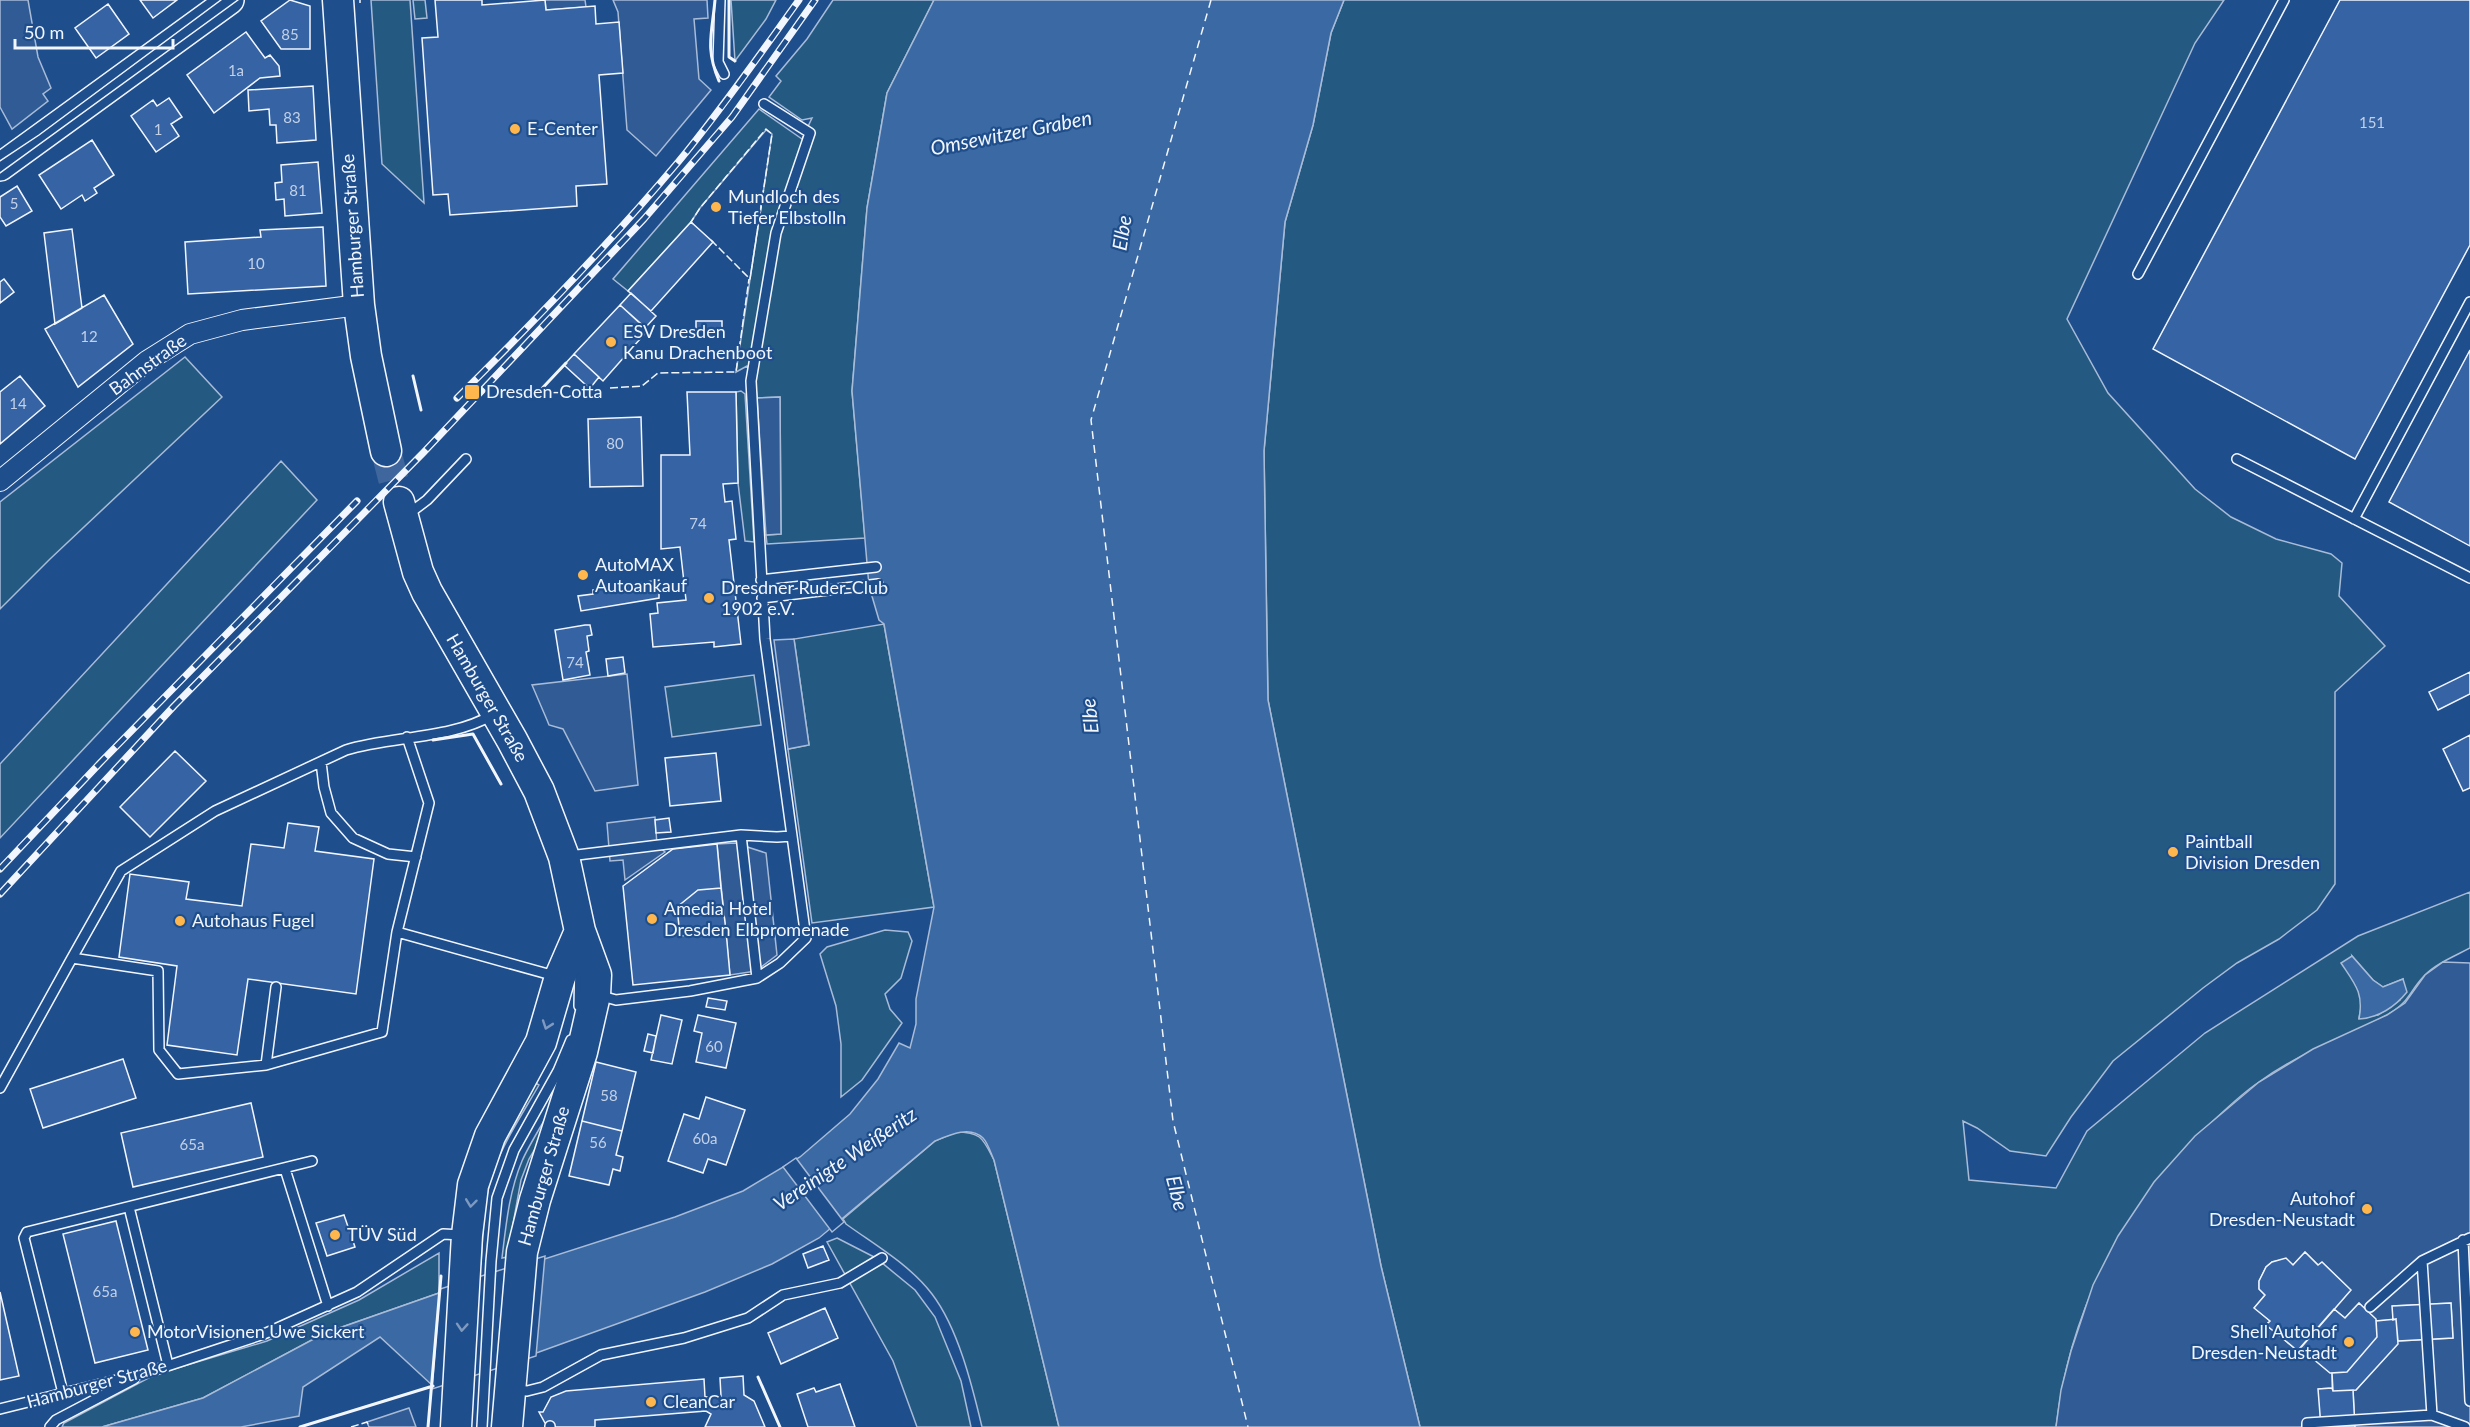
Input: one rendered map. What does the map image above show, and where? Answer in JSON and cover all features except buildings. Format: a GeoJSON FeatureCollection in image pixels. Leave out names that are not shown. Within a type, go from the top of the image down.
{"type":"FeatureCollection","features":[{"type":"Feature","properties":{"kind":"main road"},"geometry":{"type":"LineString","coordinates":[[0,167],[230,0]]}},
{"type":"Feature","properties":{"kind":"main road","name":"Hamburger Straße"},"geometry":{"type":"LineString","coordinates":[[338,0],[359,306],[366,356],[386,451]]}},
{"type":"Feature","properties":{"kind":"main road","name":"Hamburger Straße"},"geometry":{"type":"LineString","coordinates":[[401,510],[418,572],[427,592],[539,791],[564,857],[580,931],[596,975],[587,1003],[582,1052],[534,1200],[491,1383],[456,1427]]}},
{"type":"Feature","properties":{"kind":"main road","name":"Hamburger Straße"},"geometry":{"type":"LineString","coordinates":[[507,1427],[491,1383],[478,1265],[467,1235],[473,1185],[490,1136],[541,1042],[560,977],[580,931]]}},
{"type":"Feature","properties":{"kind":"street","name":"Bahnstraße"},"geometry":{"type":"LineString","coordinates":[[0,481],[147,361],[190,334],[242,320],[359,306]]}},
{"type":"Feature","properties":{"kind":"lane"},"geometry":{"type":"LineString","coordinates":[[720,0],[718,62],[724,74]]}},
{"type":"Feature","properties":{"kind":"lane"},"geometry":{"type":"LineString","coordinates":[[2138,274],[2284,0]]}},
{"type":"Feature","properties":{"kind":"lane"},"geometry":{"type":"LineString","coordinates":[[587,1003],[690,991],[757,978],[780,963],[806,938],[765,639],[751,381],[776,233],[810,134],[764,104]]}},
{"type":"Feature","properties":{"kind":"lane"},"geometry":{"type":"LineString","coordinates":[[2354,519],[2470,302]]}},
{"type":"Feature","properties":{"kind":"lane"},"geometry":{"type":"LineString","coordinates":[[401,510],[427,500],[466,459]]}},
{"type":"Feature","properties":{"kind":"lane"},"geometry":{"type":"LineString","coordinates":[[2237,459],[2470,578]]}},
{"type":"Feature","properties":{"kind":"lane"},"geometry":{"type":"LineString","coordinates":[[761,580],[876,567]]}},
{"type":"Feature","properties":{"kind":"lane"},"geometry":{"type":"LineString","coordinates":[[762,598],[878,585]]}},
{"type":"Feature","properties":{"kind":"lane"},"geometry":{"type":"LineString","coordinates":[[0,1088],[121,871],[215,811],[346,750],[366,744],[469,727],[496,713]]}},
{"type":"Feature","properties":{"kind":"lane"},"geometry":{"type":"LineString","coordinates":[[72,958],[158,971],[159,1050],[178,1074],[266,1065],[382,1032],[397,932],[429,803],[407,737]]}},
{"type":"Feature","properties":{"kind":"lane"},"geometry":{"type":"LineString","coordinates":[[321,762],[324,788],[331,813],[353,838],[388,854],[416,858]]}},
{"type":"Feature","properties":{"kind":"lane"},"geometry":{"type":"LineString","coordinates":[[564,857],[741,835],[792,836]]}},
{"type":"Feature","properties":{"kind":"lane"},"geometry":{"type":"LineString","coordinates":[[741,835],[757,978]]}},
{"type":"Feature","properties":{"kind":"lane"},"geometry":{"type":"LineString","coordinates":[[397,932],[560,977]]}},
{"type":"Feature","properties":{"kind":"lane"},"geometry":{"type":"LineString","coordinates":[[266,1065],[276,987]]}},
{"type":"Feature","properties":{"kind":"lane"},"geometry":{"type":"LineString","coordinates":[[478,1265],[504,1174],[514,1150],[558,1071],[573,1032]]}},
{"type":"Feature","properties":{"kind":"lane"},"geometry":{"type":"LineString","coordinates":[[63,1393],[24,1238],[27,1232],[312,1161]]}},
{"type":"Feature","properties":{"kind":"lane"},"geometry":{"type":"LineString","coordinates":[[285,1169],[328,1306]]}},
{"type":"Feature","properties":{"kind":"lane"},"geometry":{"type":"LineString","coordinates":[[129,1207],[168,1365]]}},
{"type":"Feature","properties":{"kind":"lane","name":"Hamburger Straße"},"geometry":{"type":"LineString","coordinates":[[0,1409],[144,1373],[264,1334],[357,1292],[443,1234],[467,1235]]}},
{"type":"Feature","properties":{"kind":"lane"},"geometry":{"type":"LineString","coordinates":[[2370,1307],[2422,1262],[2466,1239],[2470,1401]]}},
{"type":"Feature","properties":{"kind":"lane"},"geometry":{"type":"LineString","coordinates":[[482,1427],[491,1383],[527,1391],[543,1387],[601,1355],[684,1338],[748,1318],[783,1295],[840,1282],[882,1258]]}},
{"type":"Feature","properties":{"kind":"lane"},"geometry":{"type":"LineString","coordinates":[[2422,1262],[2432,1415]]}},
{"type":"Feature","properties":{"kind":"lane"},"geometry":{"type":"LineString","coordinates":[[50,1427],[56,1420],[144,1373]]}},
{"type":"Feature","properties":{"kind":"lane"},"geometry":{"type":"LineString","coordinates":[[2307,1427],[2307,1423],[2432,1415],[2465,1427]]}},
{"type":"Feature","properties":{"kind":"shaded area"},"geometry":{"type":"Polygon","coordinates":[[[0,0],[28,0],[38,57],[51,88],[43,94],[48,101],[12,129],[0,107],[0,0]]]}},
{"type":"Feature","properties":{"kind":"shaded area"},"geometry":{"type":"Polygon","coordinates":[[[371,0],[410,0],[424,203],[382,164],[371,0]]]}},
{"type":"Feature","properties":{"kind":"shaded area"},"geometry":{"type":"Polygon","coordinates":[[[413,0],[425,0],[427,18],[415,19],[413,0]]]}},
{"type":"Feature","properties":{"kind":"shaded area"},"geometry":{"type":"Polygon","coordinates":[[[545,0],[585,0],[586,7],[546,10],[545,0]]]}},
{"type":"Feature","properties":{"kind":"shaded area"},"geometry":{"type":"Polygon","coordinates":[[[613,0],[707,0],[708,18],[694,19],[699,79],[711,90],[656,156],[627,130],[618,12],[613,0]]]}},
{"type":"Feature","properties":{"kind":"shaded area"},"geometry":{"type":"Polygon","coordinates":[[[731,0],[776,0],[766,19],[735,61],[731,0]]]}},
{"type":"Feature","properties":{"kind":"shaded area"},"geometry":{"type":"Polygon","coordinates":[[[833,0],[934,0],[887,93],[867,208],[852,391],[865,538],[767,544],[766,535],[781,534],[780,397],[757,398],[755,377],[747,366],[736,372],[772,134],[766,130],[700,208],[691,222],[628,291],[613,279],[759,109],[802,139],[812,118],[802,120],[769,97],[781,81],[776,76],[807,39],[833,0]]]}},
{"type":"Feature","properties":{"kind":"shaded area"},"geometry":{"type":"Polygon","coordinates":[[[1344,0],[2224,0],[2195,43],[2067,319],[2108,393],[2195,489],[2231,517],[2276,539],[2331,554],[2342,563],[2339,596],[2385,646],[2335,692],[2335,884],[2317,910],[2279,939],[2237,963],[2203,988],[2113,1061],[2071,1117],[2046,1156],[2010,1151],[1963,1121],[1969,1180],[2056,1188],[2087,1131],[2205,1033],[2358,936],[2470,892],[2470,948],[2429,972],[2395,1010],[2290,1062],[2252,1087],[2222,1112],[2180,1154],[2127,1223],[2088,1300],[2063,1383],[2056,1427],[1420,1427],[1381,1266],[1268,700],[1264,451],[1285,222],[1313,125],[1331,33],[1344,0]],[[2352,956],[2362,1003],[2359,1018],[2378,1015],[2400,1000],[2403,979],[2383,987],[2373,980],[2352,956]]]}},
{"type":"Feature","properties":{"kind":"shaded area"},"geometry":{"type":"Polygon","coordinates":[[[185,357],[222,397],[0,609],[0,502],[185,357]]]}},
{"type":"Feature","properties":{"kind":"shaded area"},"geometry":{"type":"Polygon","coordinates":[[[741,391],[745,394],[754,542],[745,541],[738,483],[736,392],[741,391]]]}},
{"type":"Feature","properties":{"kind":"shaded area"},"geometry":{"type":"Polygon","coordinates":[[[780,397],[781,534],[766,535],[757,398],[780,397]]]}},
{"type":"Feature","properties":{"kind":"shaded area"},"geometry":{"type":"Polygon","coordinates":[[[281,461],[317,500],[0,838],[0,764],[281,461]]]}},
{"type":"Feature","properties":{"kind":"shaded area"},"geometry":{"type":"Polygon","coordinates":[[[884,624],[934,907],[812,923],[788,749],[809,745],[794,639],[884,624]]]}},
{"type":"Feature","properties":{"kind":"shaded area"},"geometry":{"type":"Polygon","coordinates":[[[794,639],[809,745],[788,749],[774,640],[794,639]]]}},
{"type":"Feature","properties":{"kind":"shaded area"},"geometry":{"type":"Polygon","coordinates":[[[627,674],[638,785],[595,791],[563,729],[549,725],[532,685],[627,674]]]}},
{"type":"Feature","properties":{"kind":"shaded area"},"geometry":{"type":"Polygon","coordinates":[[[754,675],[761,725],[672,737],[665,687],[754,675]]]}},
{"type":"Feature","properties":{"kind":"shaded area"},"geometry":{"type":"Polygon","coordinates":[[[655,817],[657,845],[665,852],[625,880],[623,860],[610,861],[607,823],[655,817]]]}},
{"type":"Feature","properties":{"kind":"shaded area"},"geometry":{"type":"Polygon","coordinates":[[[735,843],[766,853],[777,955],[756,971],[730,975],[717,844],[735,843]]]}},
{"type":"Feature","properties":{"kind":"shaded area"},"geometry":{"type":"Polygon","coordinates":[[[885,930],[908,932],[912,941],[901,978],[885,994],[890,1009],[902,1023],[862,1080],[841,1097],[841,1044],[836,1006],[820,954],[827,947],[885,930]]]}},
{"type":"Feature","properties":{"kind":"shaded area"},"geometry":{"type":"Polygon","coordinates":[[[2443,962],[2470,963],[2470,1427],[2355,1427],[2353,1390],[2356,1390],[2398,1341],[2453,1338],[2451,1303],[2393,1306],[2393,1320],[2376,1321],[2359,1303],[2345,1318],[2334,1309],[2318,1265],[2305,1252],[2293,1265],[2286,1259],[2272,1262],[2266,1267],[2259,1282],[2259,1289],[2265,1295],[2255,1308],[2270,1321],[2266,1325],[2298,1351],[2300,1348],[2332,1373],[2332,1388],[2319,1389],[2321,1427],[2056,1427],[2061,1390],[2071,1351],[2093,1285],[2118,1236],[2154,1182],[2195,1136],[2259,1082],[2313,1049],[2387,1015],[2405,1003],[2425,975],[2443,962]]]}},
{"type":"Feature","properties":{"kind":"shaded area"},"geometry":{"type":"Polygon","coordinates":[[[534,1082],[539,1085],[508,1138],[493,1172],[485,1206],[481,1264],[476,1266],[489,1172],[534,1082]]]}},
{"type":"Feature","properties":{"kind":"shaded area"},"geometry":{"type":"Polygon","coordinates":[[[552,1107],[558,1110],[529,1159],[521,1180],[507,1257],[502,1258],[514,1185],[522,1161],[552,1107]]]}},
{"type":"Feature","properties":{"kind":"shaded area"},"geometry":{"type":"Polygon","coordinates":[[[956,1132],[977,1135],[994,1160],[1059,1427],[982,1427],[957,1340],[932,1294],[892,1256],[846,1224],[843,1219],[935,1141],[956,1132]]]}},
{"type":"Feature","properties":{"kind":"shaded area"},"geometry":{"type":"Polygon","coordinates":[[[837,1238],[876,1258],[915,1290],[935,1317],[961,1381],[971,1427],[917,1427],[893,1361],[827,1242],[837,1238]]]}},
{"type":"Feature","properties":{"kind":"shaded area"},"geometry":{"type":"Polygon","coordinates":[[[439,1253],[439,1293],[325,1333],[203,1398],[102,1427],[62,1427],[64,1423],[154,1375],[267,1341],[359,1300],[439,1253]]]}},
{"type":"Feature","properties":{"kind":"shaded area"},"geometry":{"type":"Polygon","coordinates":[[[409,1408],[416,1427],[369,1427],[367,1422],[409,1408]]]}},
{"type":"Feature","properties":{"kind":"water"},"geometry":{"type":"Polygon","coordinates":[[[934,0],[1344,0],[1331,33],[1313,125],[1285,222],[1264,451],[1268,700],[1381,1266],[1420,1427],[1059,1427],[994,1160],[983,1138],[978,1134],[966,1132],[935,1141],[819,1238],[772,1264],[705,1292],[539,1352],[433,1386],[380,1337],[303,1387],[299,1416],[241,1427],[102,1427],[203,1398],[325,1333],[439,1293],[675,1217],[743,1191],[800,1157],[850,1114],[878,1079],[899,1043],[910,1048],[916,1024],[916,999],[934,907],[884,624],[879,620],[869,586],[852,391],[867,208],[887,93],[934,0]]]}},
{"type":"Feature","properties":{"kind":"water"},"geometry":{"type":"Polygon","coordinates":[[[2352,956],[2373,980],[2383,987],[2403,979],[2407,992],[2386,1011],[2359,1019],[2359,995],[2341,963],[2352,956]]]}},
{"type":"Feature","properties":{"kind":"pier"},"geometry":{"type":"Polygon","coordinates":[[[796,1158],[844,1222],[832,1232],[783,1167],[796,1158]]]}},
{"type":"Feature","properties":{"kind":"pier"},"geometry":{"type":"Polygon","coordinates":[[[545,1256],[536,1356],[432,1389],[440,1289],[545,1256]]]}},
{"type":"Feature","properties":{"kind":"ferry route"},"geometry":{"type":"LineString","coordinates":[[1211,0],[1091,420],[1173,1121],[1248,1427]]}},
{"type":"Feature","properties":{"kind":"tunnel"},"geometry":{"type":"LineString","coordinates":[[386,451],[399,502]]}},
{"type":"Feature","properties":{"kind":"tram line"},"geometry":{"type":"LineString","coordinates":[[0,161],[39,135],[221,0]]}},
{"type":"Feature","properties":{"kind":"tram line"},"geometry":{"type":"LineString","coordinates":[[0,173],[238,0]]}},
{"type":"Feature","properties":{"kind":"railway"},"geometry":{"type":"LineString","coordinates":[[457,398],[571,282],[653,192],[710,122],[799,0]]}},
{"type":"Feature","properties":{"kind":"railway"},"geometry":{"type":"LineString","coordinates":[[0,894],[174,706],[424,452],[644,219],[732,117],[815,0]]}},
{"type":"Feature","properties":{"kind":"railway"},"geometry":{"type":"LineString","coordinates":[[0,869],[100,763],[357,501]]}},
{"type":"Feature","properties":{"kind":"fence"},"geometry":{"type":"LineString","coordinates":[[693,224],[691,222],[700,208],[766,129],[772,134],[750,279]]}},
{"type":"Feature","properties":{"kind":"fence"},"geometry":{"type":"LineString","coordinates":[[711,240],[750,279],[763,195]]}},
{"type":"Feature","properties":{"kind":"fence"},"geometry":{"type":"LineString","coordinates":[[610,388],[642,386],[658,373],[736,372],[749,279]]}},
{"type":"Feature","properties":{"kind":"fence"},"geometry":{"type":"LineString","coordinates":[[351,1427],[367,1422],[369,1427]]}},
{"type":"Feature","properties":{"kind":"wall"},"geometry":{"type":"LineString","coordinates":[[715,0],[711,50],[719,81]]}},
{"type":"Feature","properties":{"kind":"wall"},"geometry":{"type":"LineString","coordinates":[[729,0],[729,57],[735,61]]}},
{"type":"Feature","properties":{"kind":"wall"},"geometry":{"type":"LineString","coordinates":[[534,397],[566,363]]}},
{"type":"Feature","properties":{"kind":"wall"},"geometry":{"type":"LineString","coordinates":[[413,376],[421,410]]}},
{"type":"Feature","properties":{"kind":"wall"},"geometry":{"type":"LineString","coordinates":[[433,740],[473,734],[501,784]]}},
{"type":"Feature","properties":{"kind":"wall"},"geometry":{"type":"LineString","coordinates":[[428,1427],[441,1276]]}},
{"type":"Feature","properties":{"kind":"wall"},"geometry":{"type":"LineString","coordinates":[[758,1377],[780,1427]]}},
{"type":"Feature","properties":{"kind":"wall"},"geometry":{"type":"LineString","coordinates":[[300,1427],[433,1386]]}},
{"type":"Feature","properties":{"kind":"place","name":"E-Center"},"geometry":{"type":"Point","coordinates":[515,129]}},
{"type":"Feature","properties":{"kind":"place","name":"Mundloch des Tiefer Elbstolln"},"geometry":{"type":"Point","coordinates":[716,207]}},
{"type":"Feature","properties":{"kind":"place","name":"ESV Dresden Kanu Drachenboot"},"geometry":{"type":"Point","coordinates":[611,342]}},
{"type":"Feature","properties":{"kind":"place","name":"Dresden-Cotta"},"geometry":{"type":"Point","coordinates":[472,392]}},
{"type":"Feature","properties":{"kind":"place","name":"AutoMAX Autoankauf"},"geometry":{"type":"Point","coordinates":[583,575]}},
{"type":"Feature","properties":{"kind":"place","name":"Dresdner Ruder-Club 1902 e.V."},"geometry":{"type":"Point","coordinates":[709,598]}},
{"type":"Feature","properties":{"kind":"place","name":"Paintball Division Dresden"},"geometry":{"type":"Point","coordinates":[2173,852]}},
{"type":"Feature","properties":{"kind":"place","name":"Amedia Hotel Dresden Elbpromenade"},"geometry":{"type":"Point","coordinates":[652,919]}},
{"type":"Feature","properties":{"kind":"place","name":"Autohaus Fugel"},"geometry":{"type":"Point","coordinates":[180,921]}},
{"type":"Feature","properties":{"kind":"place","name":"Autohof Dresden-Neustadt"},"geometry":{"type":"Point","coordinates":[2367,1209]}},
{"type":"Feature","properties":{"kind":"place","name":"TÜV Süd"},"geometry":{"type":"Point","coordinates":[335,1235]}},
{"type":"Feature","properties":{"kind":"place","name":"MotorVisionen Uwe Sickert"},"geometry":{"type":"Point","coordinates":[135,1332]}},
{"type":"Feature","properties":{"kind":"place","name":"Shell Autohof Dresden-Neustadt"},"geometry":{"type":"Point","coordinates":[2349,1342]}},
{"type":"Feature","properties":{"kind":"place","name":"CleanCar"},"geometry":{"type":"Point","coordinates":[651,1402]}},
{"type":"Feature","properties":{"kind":"water label","name":"Omsewitzer Graben"},"geometry":{"type":"Point","coordinates":[1011,133]}},
{"type":"Feature","properties":{"kind":"water label","name":"Elbe"},"geometry":{"type":"Point","coordinates":[1122,233]}},
{"type":"Feature","properties":{"kind":"water label","name":"Elbe"},"geometry":{"type":"Point","coordinates":[1090,716]}},
{"type":"Feature","properties":{"kind":"water label","name":"Vereinigte Weißeritz"},"geometry":{"type":"Point","coordinates":[845,1159]}},
{"type":"Feature","properties":{"kind":"water label","name":"Elbe"},"geometry":{"type":"Point","coordinates":[1177,1193]}}]}
